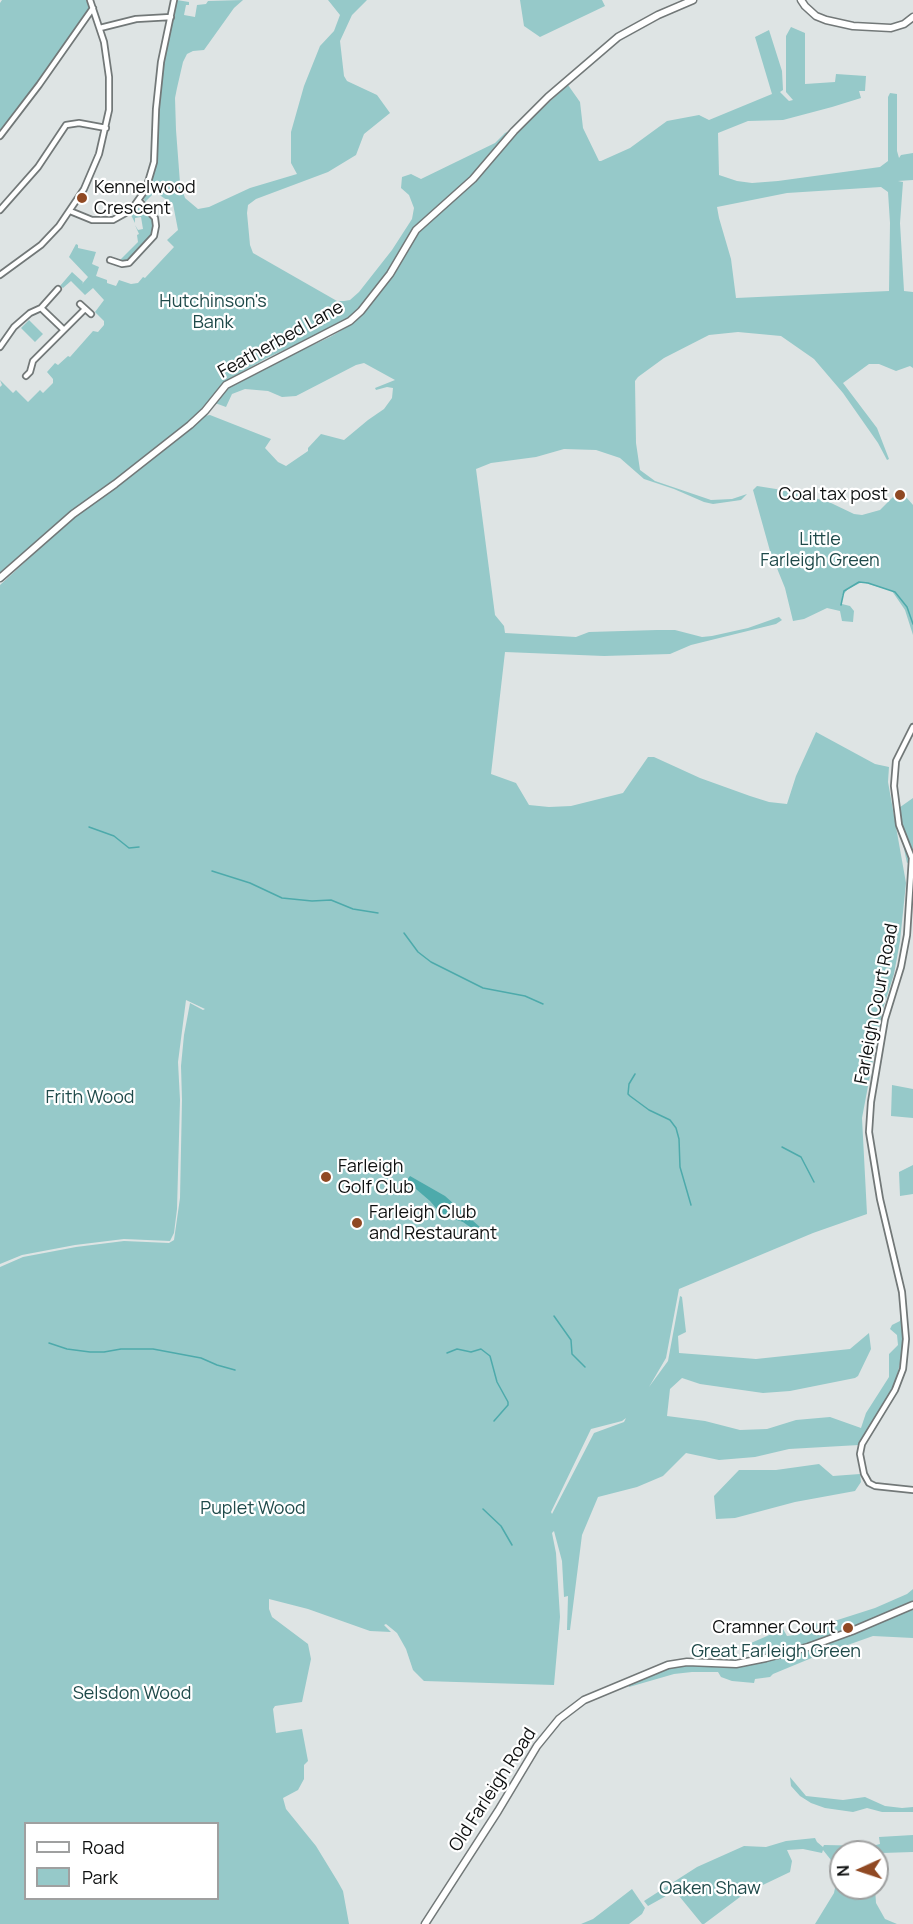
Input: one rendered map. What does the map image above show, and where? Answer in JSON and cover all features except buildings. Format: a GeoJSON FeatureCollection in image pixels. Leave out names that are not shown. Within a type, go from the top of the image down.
{"type":"FeatureCollection","features":[{"type":"Feature","properties":{"kind":"street"},"geometry":{"type":"LineString","coordinates":[[0,275],[45,241],[70,211],[94,169],[106,128],[109,71],[100,28],[90,0]]}},
{"type":"Feature","properties":{"kind":"street"},"geometry":{"type":"LineString","coordinates":[[70,211],[88,220],[108,221],[126,214],[139,201],[148,185],[153,168],[157,93],[174,0]]}},
{"type":"Feature","properties":{"kind":"street","name":"Featherbed Lane"},"geometry":{"type":"LineString","coordinates":[[0,578],[74,514],[190,425],[226,385],[350,321],[361,311],[390,274],[416,230],[473,179],[514,131],[548,97],[618,37],[658,15],[693,0]]}},
{"type":"Feature","properties":{"kind":"street"},"geometry":{"type":"LineString","coordinates":[[801,0],[816,16],[853,26],[891,28],[904,24],[913,17]]}},
{"type":"Feature","properties":{"kind":"street"},"geometry":{"type":"LineString","coordinates":[[0,136],[93,8]]}},
{"type":"Feature","properties":{"kind":"street"},"geometry":{"type":"LineString","coordinates":[[100,28],[136,19],[171,17]]}},
{"type":"Feature","properties":{"kind":"street"},"geometry":{"type":"LineString","coordinates":[[0,210],[33,174],[66,125],[79,123],[106,128]]}},
{"type":"Feature","properties":{"kind":"street"},"geometry":{"type":"LineString","coordinates":[[110,260],[122,264],[129,263],[154,236],[155,218],[139,201]]}},
{"type":"Feature","properties":{"kind":"street"},"geometry":{"type":"LineString","coordinates":[[0,347],[14,327],[30,313],[41,308],[58,289]]}},
{"type":"Feature","properties":{"kind":"street"},"geometry":{"type":"LineString","coordinates":[[80,304],[91,314]]}},
{"type":"Feature","properties":{"kind":"street"},"geometry":{"type":"LineString","coordinates":[[41,308],[64,330]]}},
{"type":"Feature","properties":{"kind":"street"},"geometry":{"type":"LineString","coordinates":[[26,376],[30,372],[33,361],[85,309]]}},
{"type":"Feature","properties":{"kind":"street","name":"Farleigh Court Road"},"geometry":{"type":"LineString","coordinates":[[913,727],[896,761],[894,786],[899,825],[912,858],[907,936],[899,976],[885,1019],[869,1132],[878,1190],[902,1292],[906,1339],[903,1370],[895,1390],[862,1444],[860,1454],[869,1484],[913,1490]]}},
{"type":"Feature","properties":{"kind":"street","name":"Old Farleigh Road"},"geometry":{"type":"LineString","coordinates":[[425,1924],[537,1746],[559,1719],[584,1700],[668,1665],[687,1662],[736,1664],[798,1649],[852,1631],[913,1605]]}},
{"type":"Feature","properties":{"kind":"green space"},"geometry":{"type":"Polygon","coordinates":[[[2,0],[86,0],[90,8],[47,71],[0,133],[0,3],[2,0]]]}},
{"type":"Feature","properties":{"kind":"green space"},"geometry":{"type":"Polygon","coordinates":[[[177,0],[189,2],[184,15],[195,17],[197,5],[206,4],[208,1],[243,0],[234,8],[204,50],[187,54],[183,62],[175,98],[180,183],[185,198],[198,209],[209,207],[250,188],[297,174],[291,163],[291,132],[304,86],[320,46],[334,31],[340,15],[328,0],[367,0],[352,15],[340,41],[344,76],[347,81],[377,95],[390,113],[364,134],[356,155],[328,172],[256,199],[248,205],[247,213],[253,253],[337,301],[350,300],[359,292],[392,250],[412,219],[414,208],[409,195],[401,188],[402,177],[411,174],[421,179],[495,143],[505,133],[526,123],[568,85],[580,102],[583,128],[599,161],[630,148],[667,121],[699,115],[709,120],[772,94],[755,37],[769,30],[782,71],[783,90],[780,92],[789,101],[793,100],[786,92],[786,36],[791,27],[805,33],[805,84],[835,82],[836,74],[866,76],[865,91],[859,91],[861,98],[832,107],[783,120],[748,121],[718,133],[719,175],[752,183],[880,167],[888,161],[888,97],[890,93],[897,94],[899,158],[901,155],[913,153],[913,180],[898,181],[903,182],[900,223],[904,291],[913,292],[913,368],[910,366],[896,371],[879,364],[869,364],[843,383],[877,428],[889,459],[887,460],[878,443],[843,393],[814,359],[781,336],[738,332],[709,335],[664,358],[638,377],[635,381],[636,443],[640,470],[655,481],[711,500],[732,499],[747,494],[741,500],[713,504],[704,502],[644,479],[620,458],[596,450],[564,449],[536,457],[491,463],[476,469],[495,615],[504,626],[505,633],[576,637],[589,632],[675,630],[702,637],[748,628],[779,617],[782,620],[776,624],[691,645],[670,654],[604,656],[505,652],[491,774],[516,783],[529,805],[571,806],[623,793],[648,757],[654,757],[700,778],[750,796],[769,802],[787,804],[796,776],[816,732],[875,764],[889,767],[888,782],[906,883],[894,974],[882,1012],[862,1118],[867,1214],[813,1233],[679,1289],[666,1358],[649,1387],[668,1361],[680,1296],[682,1297],[686,1332],[678,1336],[679,1353],[756,1359],[850,1349],[869,1333],[871,1349],[855,1378],[790,1391],[763,1393],[700,1384],[682,1378],[670,1389],[667,1416],[705,1421],[740,1430],[767,1429],[796,1420],[830,1417],[861,1428],[866,1413],[889,1377],[889,1354],[898,1345],[897,1335],[890,1329],[892,1325],[900,1321],[901,1315],[904,1314],[902,1357],[892,1392],[859,1445],[789,1449],[755,1457],[719,1460],[686,1453],[663,1476],[637,1487],[598,1497],[582,1535],[570,1630],[567,1630],[568,1596],[564,1597],[562,1561],[554,1531],[552,1533],[556,1553],[560,1617],[554,1685],[424,1681],[413,1670],[406,1649],[397,1633],[386,1624],[384,1625],[391,1632],[370,1631],[308,1609],[269,1599],[272,1617],[308,1644],[311,1659],[302,1702],[275,1706],[273,1709],[276,1733],[302,1729],[308,1761],[304,1765],[304,1779],[298,1790],[283,1798],[286,1809],[316,1846],[343,1891],[349,1924],[0,1924],[0,1267],[23,1257],[76,1247],[124,1241],[169,1243],[174,1240],[180,1198],[181,1066],[184,1035],[190,1003],[205,1009],[186,1000],[178,1062],[180,1100],[177,1209],[174,1233],[170,1241],[124,1239],[75,1245],[22,1255],[0,1264],[0,585],[75,516],[149,462],[204,416],[210,415],[271,439],[265,448],[278,462],[286,466],[308,451],[308,448],[321,434],[344,440],[384,409],[392,398],[393,388],[376,390],[375,388],[395,380],[364,363],[296,396],[282,397],[268,391],[245,389],[232,394],[226,407],[215,403],[230,387],[352,324],[348,320],[265,359],[227,381],[192,419],[149,456],[72,512],[0,574],[0,387],[2,385],[0,380],[13,393],[16,390],[28,402],[40,390],[43,393],[53,383],[53,379],[47,372],[55,363],[58,365],[68,356],[70,357],[93,331],[98,332],[104,325],[104,321],[95,312],[104,300],[93,288],[85,295],[71,281],[63,288],[60,286],[72,272],[83,282],[82,284],[88,277],[69,257],[76,244],[78,248],[96,252],[92,264],[99,267],[96,276],[116,286],[119,280],[131,284],[138,283],[174,247],[167,240],[178,230],[173,204],[155,192],[145,202],[144,199],[155,168],[163,65],[177,0]],[[881,187],[787,193],[717,207],[731,259],[736,298],[889,291],[888,192],[881,187]],[[626,1418],[591,1429],[552,1514],[594,1433],[624,1422],[626,1418]]]}},
{"type":"Feature","properties":{"kind":"green space"},"geometry":{"type":"Polygon","coordinates":[[[520,0],[602,0],[605,6],[540,37],[524,26],[520,0]]]}},
{"type":"Feature","properties":{"kind":"green space"},"geometry":{"type":"Polygon","coordinates":[[[139,207],[145,209],[153,218],[152,235],[128,261],[119,261],[138,242],[137,235],[139,234],[135,225],[138,230],[143,229],[141,217],[135,218],[135,223],[131,215],[139,207]]]}},
{"type":"Feature","properties":{"kind":"green space"},"geometry":{"type":"Polygon","coordinates":[[[29,320],[43,334],[35,342],[21,328],[29,320]]]}},
{"type":"Feature","properties":{"kind":"green space","name":"Little Farleigh Green"},"geometry":{"type":"Polygon","coordinates":[[[757,486],[795,492],[862,515],[880,510],[900,490],[913,505],[913,635],[905,610],[892,591],[862,582],[848,589],[842,596],[842,604],[850,606],[854,611],[853,622],[842,621],[840,611],[827,608],[804,619],[793,621],[785,588],[770,551],[753,490],[757,486]]]}},
{"type":"Feature","properties":{"kind":"green space"},"geometry":{"type":"Polygon","coordinates":[[[913,798],[913,860],[907,863],[896,810],[913,798]]]}},
{"type":"Feature","properties":{"kind":"green space"},"geometry":{"type":"Polygon","coordinates":[[[892,1085],[913,1089],[913,1118],[891,1116],[892,1085]]]}},
{"type":"Feature","properties":{"kind":"green space"},"geometry":{"type":"Polygon","coordinates":[[[913,1165],[913,1194],[900,1196],[899,1172],[913,1165]]]}},
{"type":"Feature","properties":{"kind":"green space"},"geometry":{"type":"Polygon","coordinates":[[[819,1464],[833,1476],[860,1474],[861,1482],[855,1491],[795,1502],[735,1518],[716,1519],[714,1496],[739,1470],[776,1470],[819,1464]]]}},
{"type":"Feature","properties":{"kind":"green space","name":"Great Farleigh Green"},"geometry":{"type":"Polygon","coordinates":[[[913,1589],[913,1638],[873,1636],[814,1657],[770,1677],[755,1679],[754,1683],[732,1681],[721,1677],[718,1672],[692,1672],[674,1674],[629,1687],[628,1684],[664,1668],[687,1665],[715,1666],[715,1660],[747,1659],[752,1654],[751,1643],[783,1629],[787,1636],[795,1635],[813,1623],[825,1624],[875,1608],[913,1589]]]}},
{"type":"Feature","properties":{"kind":"green space"},"geometry":{"type":"Polygon","coordinates":[[[790,1777],[806,1796],[843,1800],[865,1797],[885,1806],[913,1807],[913,1812],[882,1812],[867,1808],[853,1812],[825,1808],[800,1796],[791,1786],[790,1777]]]}},
{"type":"Feature","properties":{"kind":"green space","name":"Oaken Shaw"},"geometry":{"type":"Polygon","coordinates":[[[913,1835],[913,1852],[889,1853],[889,1840],[879,1840],[879,1837],[913,1835]]]}},
{"type":"Feature","properties":{"kind":"green space","name":"Oaken Shaw"},"geometry":{"type":"Polygon","coordinates":[[[815,1838],[823,1847],[829,1845],[829,1858],[823,1850],[822,1853],[803,1849],[787,1850],[792,1861],[790,1872],[744,1894],[704,1924],[675,1891],[648,1906],[644,1901],[697,1867],[744,1846],[766,1847],[786,1841],[815,1838]]]}},
{"type":"Feature","properties":{"kind":"green space"},"geometry":{"type":"Polygon","coordinates":[[[632,1889],[645,1908],[642,1914],[629,1924],[581,1924],[593,1919],[632,1889]]]}},
{"type":"Feature","properties":{"kind":"green space","name":"Oaken Shaw"},"geometry":{"type":"Polygon","coordinates":[[[830,1900],[876,1900],[885,1919],[897,1924],[815,1924],[830,1900]]]}},
{"type":"Feature","properties":{"kind":"shaded area"},"geometry":{"type":"Polygon","coordinates":[[[410,1176],[445,1196],[481,1228],[484,1234],[481,1235],[463,1222],[442,1215],[409,1183],[407,1180],[410,1176]]]}},
{"type":"Feature","properties":{"kind":"waterway"},"geometry":{"type":"LineString","coordinates":[[841,605],[844,591],[859,582],[868,583],[895,592],[907,607],[913,624]]}},
{"type":"Feature","properties":{"kind":"waterway"},"geometry":{"type":"LineString","coordinates":[[89,827],[114,836],[129,848],[139,847]]}},
{"type":"Feature","properties":{"kind":"waterway"},"geometry":{"type":"LineString","coordinates":[[212,871],[250,883],[282,898],[331,900],[353,909],[378,913]]}},
{"type":"Feature","properties":{"kind":"waterway"},"geometry":{"type":"LineString","coordinates":[[404,933],[418,952],[431,962],[483,988],[525,996],[543,1004]]}},
{"type":"Feature","properties":{"kind":"waterway"},"geometry":{"type":"LineString","coordinates":[[635,1074],[629,1084],[628,1094],[649,1110],[670,1120],[676,1128],[679,1139],[680,1167],[691,1205]]}},
{"type":"Feature","properties":{"kind":"waterway"},"geometry":{"type":"LineString","coordinates":[[782,1147],[801,1157],[814,1182]]}},
{"type":"Feature","properties":{"kind":"waterway"},"geometry":{"type":"LineString","coordinates":[[554,1316],[571,1340],[572,1354],[585,1367]]}},
{"type":"Feature","properties":{"kind":"waterway"},"geometry":{"type":"LineString","coordinates":[[49,1343],[67,1349],[90,1352],[153,1349],[201,1358],[235,1370]]}},
{"type":"Feature","properties":{"kind":"waterway"},"geometry":{"type":"LineString","coordinates":[[447,1353],[457,1349],[471,1352],[481,1349],[490,1356],[497,1382],[508,1402],[494,1421]]}},
{"type":"Feature","properties":{"kind":"waterway"},"geometry":{"type":"LineString","coordinates":[[483,1509],[501,1526],[512,1545]]}},
{"type":"Feature","properties":{"kind":"place","name":"Kennelwood Crescent"},"geometry":{"type":"Point","coordinates":[82,198]}},
{"type":"Feature","properties":{"kind":"place","name":"Coal tax post"},"geometry":{"type":"Point","coordinates":[900,495]}},
{"type":"Feature","properties":{"kind":"place","name":"Farleigh Golf Club"},"geometry":{"type":"Point","coordinates":[326,1177]}},
{"type":"Feature","properties":{"kind":"place","name":"Farleigh Club and Restaurant"},"geometry":{"type":"Point","coordinates":[357,1223]}},
{"type":"Feature","properties":{"kind":"place","name":"Cramner Court"},"geometry":{"type":"Point","coordinates":[848,1628]}},
{"type":"Feature","properties":{"kind":"park label","name":"Hutchinson's Bank"},"geometry":{"type":"Point","coordinates":[213,312]}},
{"type":"Feature","properties":{"kind":"park label","name":"Frith Wood"},"geometry":{"type":"Point","coordinates":[90,1098]}},
{"type":"Feature","properties":{"kind":"park label","name":"Puplet Wood"},"geometry":{"type":"Point","coordinates":[253,1509]}},
{"type":"Feature","properties":{"kind":"park label","name":"Selsdon Wood"},"geometry":{"type":"Point","coordinates":[132,1694]}}]}
